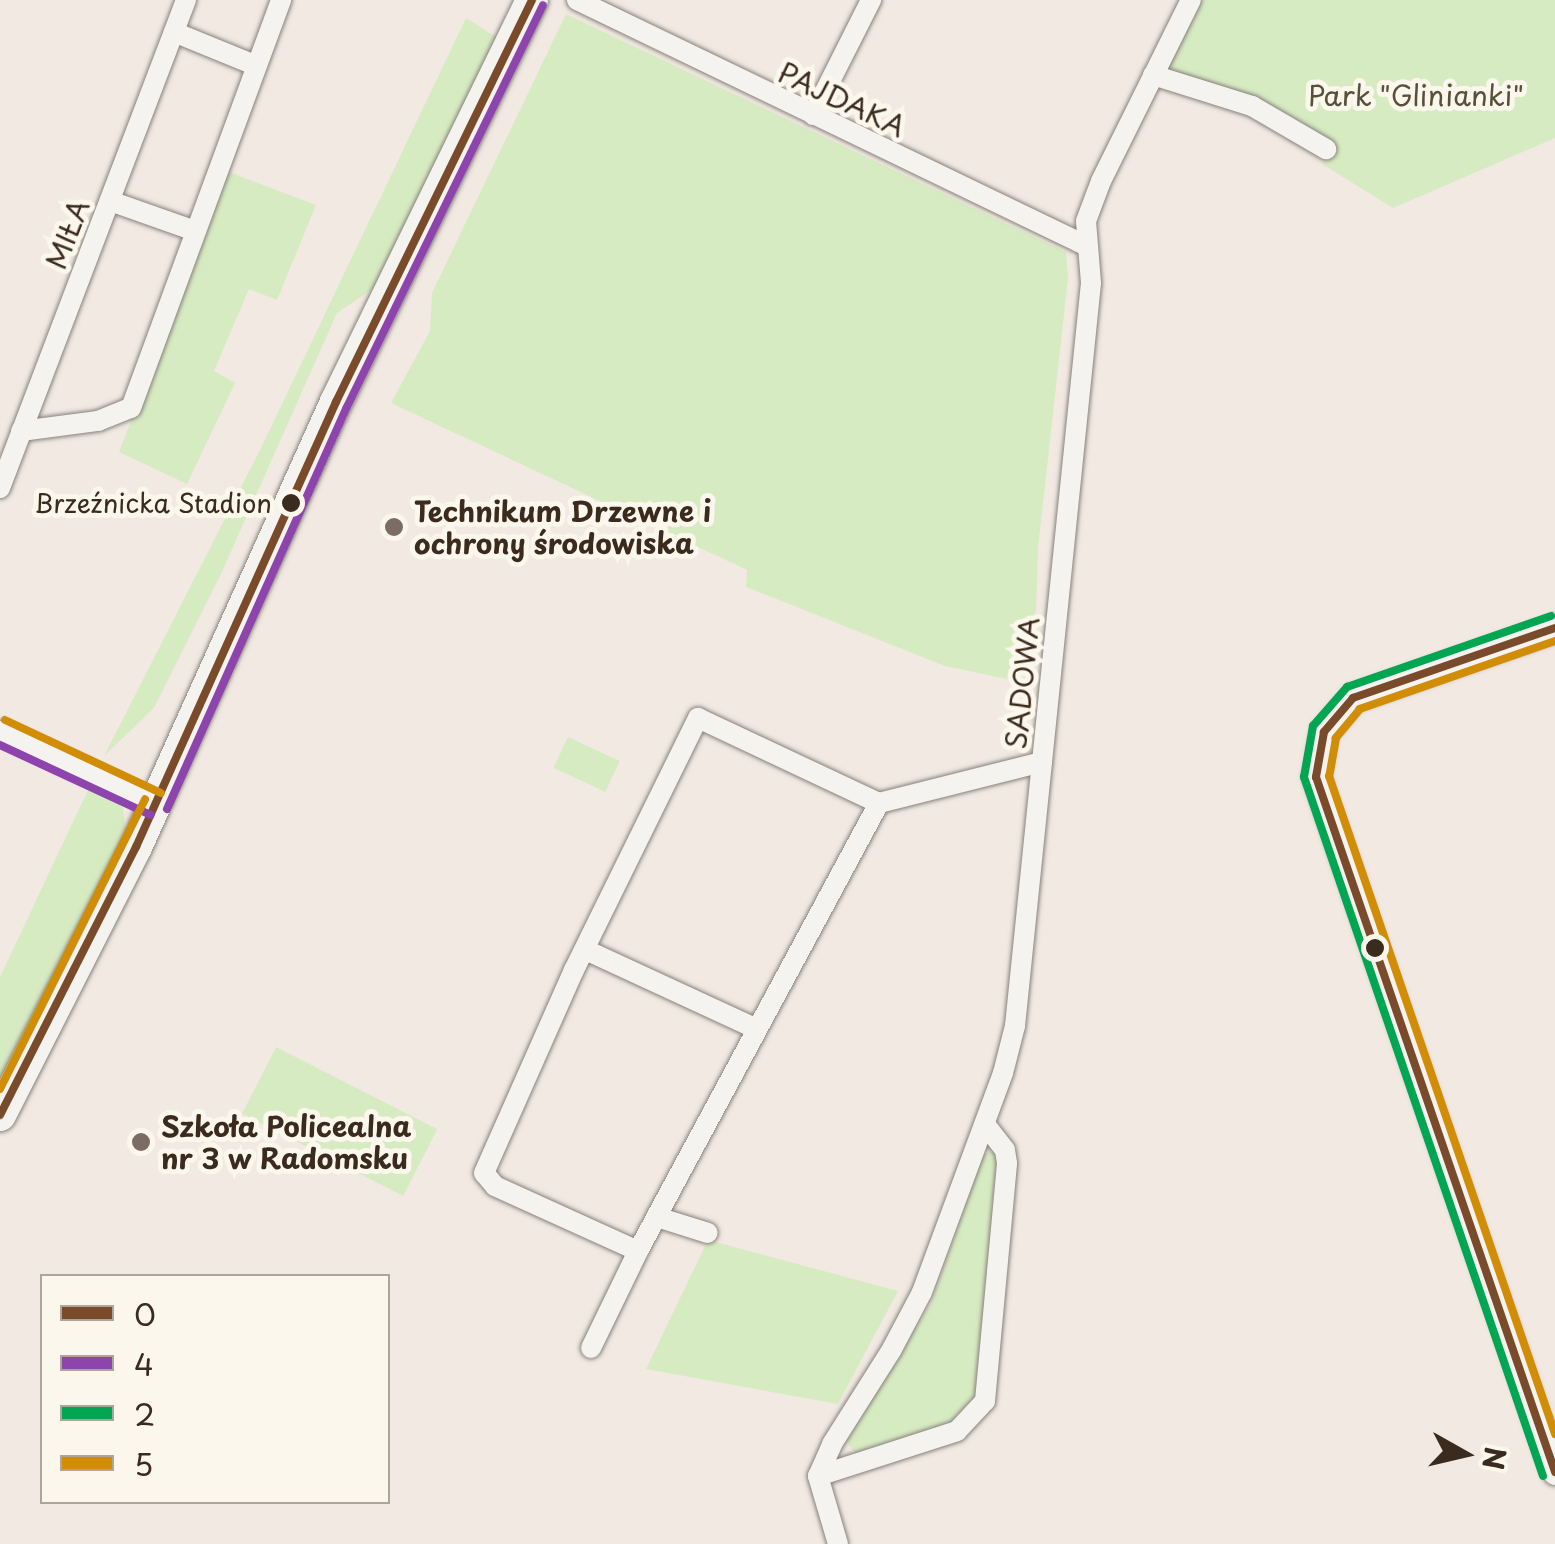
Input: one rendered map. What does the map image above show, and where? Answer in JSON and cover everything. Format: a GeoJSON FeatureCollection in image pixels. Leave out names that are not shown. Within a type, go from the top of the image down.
{"type":"FeatureCollection","features":[{"type":"Feature","properties":{"kind":"main road"},"geometry":{"type":"LineString","coordinates":[[0,1115],[68,988],[156,804],[386,296],[532,0]]}},
{"type":"Feature","properties":{"kind":"street","name":"MIŁA"},"geometry":{"type":"LineString","coordinates":[[0,488],[186,0]]}},
{"type":"Feature","properties":{"kind":"street"},"geometry":{"type":"LineString","coordinates":[[22,431],[126,414],[281,0]]}},
{"type":"Feature","properties":{"kind":"street","name":"PAJDAKA"},"geometry":{"type":"LineString","coordinates":[[577,0],[1085,245]]}},
{"type":"Feature","properties":{"kind":"street"},"geometry":{"type":"LineString","coordinates":[[813,115],[871,0]]}},
{"type":"Feature","properties":{"kind":"street","name":"SADOWA"},"geometry":{"type":"LineString","coordinates":[[818,1476],[832,1444],[892,1349],[922,1292],[985,1124],[1015,1026],[1091,284],[1086,221],[1096,191],[1191,0]]}},
{"type":"Feature","properties":{"kind":"street"},"geometry":{"type":"LineString","coordinates":[[174,32],[255,64]]}},
{"type":"Feature","properties":{"kind":"street"},"geometry":{"type":"LineString","coordinates":[[1153,75],[1252,106],[1326,149]]}},
{"type":"Feature","properties":{"kind":"street"},"geometry":{"type":"LineString","coordinates":[[110,201],[195,231]]}},
{"type":"Feature","properties":{"kind":"street"},"geometry":{"type":"LineString","coordinates":[[1555,628],[1352,698],[1324,732],[1316,765],[1317,785],[1555,1472]]}},
{"type":"Feature","properties":{"kind":"street"},"geometry":{"type":"LineString","coordinates":[[638,1251],[495,1186],[484,1172],[698,718],[879,803],[1042,762]]}},
{"type":"Feature","properties":{"kind":"street"},"geometry":{"type":"LineString","coordinates":[[0,731],[156,804]]}},
{"type":"Feature","properties":{"kind":"street"},"geometry":{"type":"LineString","coordinates":[[591,1348],[638,1251],[879,803]]}},
{"type":"Feature","properties":{"kind":"street"},"geometry":{"type":"LineString","coordinates":[[586,950],[757,1029]]}},
{"type":"Feature","properties":{"kind":"street"},"geometry":{"type":"LineString","coordinates":[[838,1544],[818,1476],[957,1432],[985,1401],[1007,1163],[1005,1150],[985,1124]]}},
{"type":"Feature","properties":{"kind":"street"},"geometry":{"type":"LineString","coordinates":[[657,1217],[708,1233]]}},
{"type":"Feature","properties":{"kind":"green space","name":"Park \"Glinianki\""},"geometry":{"type":"Polygon","coordinates":[[[1198,0],[1555,0],[1555,138],[1393,208],[1322,164],[1332,143],[1160,72],[1198,0]]]}},
{"type":"Feature","properties":{"kind":"green space"},"geometry":{"type":"Polygon","coordinates":[[[566,14],[1066,252],[1068,278],[1038,548],[1036,610],[1026,662],[1012,680],[945,666],[746,587],[747,570],[391,403],[430,331],[432,293],[566,14]]]}},
{"type":"Feature","properties":{"kind":"green space"},"geometry":{"type":"Polygon","coordinates":[[[466,18],[498,38],[374,288],[337,313],[221,574],[154,708],[104,756],[262,446],[466,18]]]}},
{"type":"Feature","properties":{"kind":"green space"},"geometry":{"type":"Polygon","coordinates":[[[229,172],[316,205],[277,300],[249,289],[214,371],[235,383],[187,484],[119,452],[229,172]]]}},
{"type":"Feature","properties":{"kind":"green space"},"geometry":{"type":"Polygon","coordinates":[[[568,737],[620,761],[605,792],[554,768],[568,737]]]}},
{"type":"Feature","properties":{"kind":"green space"},"geometry":{"type":"Polygon","coordinates":[[[88,790],[108,796],[123,808],[127,836],[0,1082],[0,977],[88,790]]]}},
{"type":"Feature","properties":{"kind":"green space"},"geometry":{"type":"Polygon","coordinates":[[[276,1047],[437,1129],[403,1196],[242,1114],[276,1047]]]}},
{"type":"Feature","properties":{"kind":"green space"},"geometry":{"type":"Polygon","coordinates":[[[996,1153],[1000,1163],[984,1386],[958,1422],[858,1457],[845,1439],[931,1304],[983,1155],[996,1153]]]}},
{"type":"Feature","properties":{"kind":"green space"},"geometry":{"type":"Polygon","coordinates":[[[708,1240],[898,1291],[838,1404],[646,1369],[708,1240]]]}},
{"type":"Feature","properties":{"kind":"transit line","name":"0"},"geometry":{"type":"LineString","coordinates":[[0,1115],[136,847],[336,402],[532,0]]}},
{"type":"Feature","properties":{"kind":"transit line","name":"4"},"geometry":{"type":"LineString","coordinates":[[167,809],[347,407],[543,5]]}},
{"type":"Feature","properties":{"kind":"transit line","name":"2"},"geometry":{"type":"LineString","coordinates":[[1543,1476],[1304,777],[1313,726],[1347,687],[1551,616]]}},
{"type":"Feature","properties":{"kind":"transit line","name":"0"},"geometry":{"type":"LineString","coordinates":[[1555,628],[1353,698],[1324,732],[1316,777],[1555,1472]]}},
{"type":"Feature","properties":{"kind":"transit line","name":"5"},"geometry":{"type":"LineString","coordinates":[[1555,641],[1360,709],[1336,738],[1329,776],[1555,1434]]}},
{"type":"Feature","properties":{"kind":"transit line","name":"5"},"geometry":{"type":"LineString","coordinates":[[5,720],[161,793]]}},
{"type":"Feature","properties":{"kind":"transit line","name":"4"},"geometry":{"type":"LineString","coordinates":[[0,745],[151,815]]}},
{"type":"Feature","properties":{"kind":"transit line","name":"5"},"geometry":{"type":"LineString","coordinates":[[0,1089],[145,799]]}},
{"type":"Feature","properties":{"kind":"place","name":"Brzeźnicka Stadion"},"geometry":{"type":"Point","coordinates":[291,503]}},
{"type":"Feature","properties":{"kind":"place","name":"Technikum Drzewne i ochrony środowiska"},"geometry":{"type":"Point","coordinates":[394,527]}},
{"type":"Feature","properties":{"kind":"place","name":"Szkoła Policealna nr 3 w Radomsku"},"geometry":{"type":"Point","coordinates":[141,1142]}}]}
